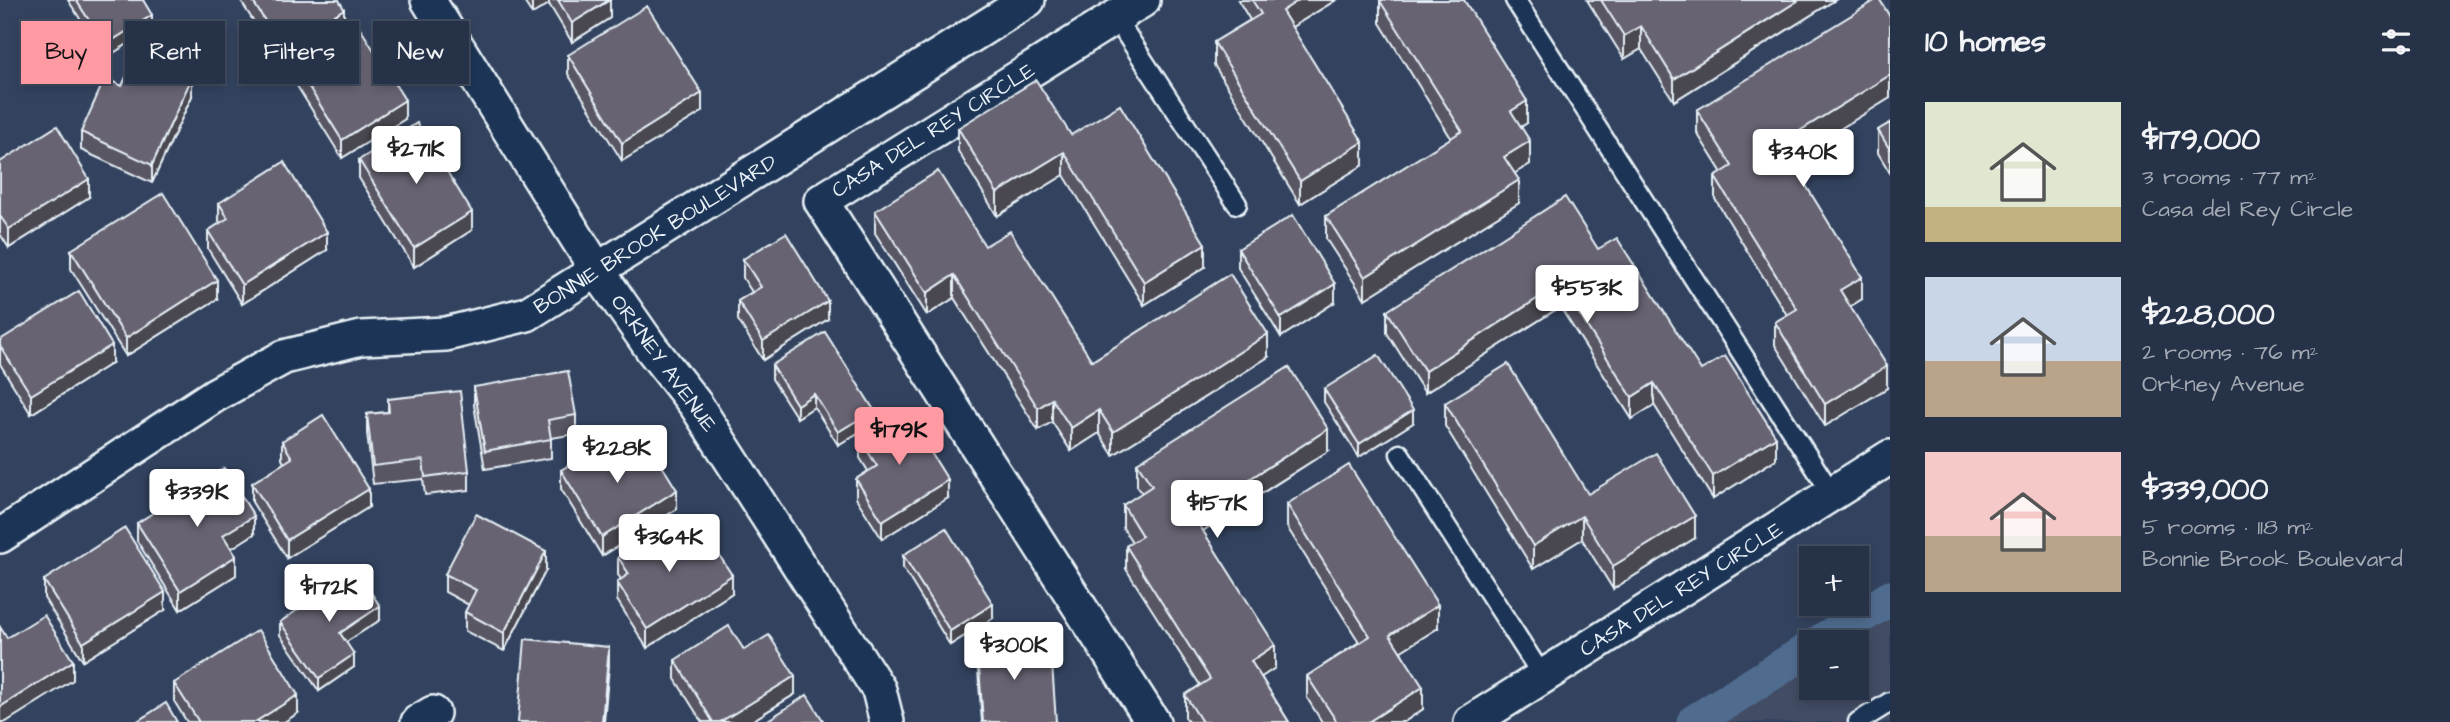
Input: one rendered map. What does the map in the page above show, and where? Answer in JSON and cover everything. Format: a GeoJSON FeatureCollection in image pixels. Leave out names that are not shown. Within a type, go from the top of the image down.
{"type":"FeatureCollection","features":[{"type":"Feature","properties":{"kind":"street","name":"ORKNEY AVENUE"},"geometry":{"type":"LineString","coordinates":[[428,0],[597,270],[652,349],[696,405],[879,690],[887,722]]}},
{"type":"Feature","properties":{"kind":"street","name":"BONNIE BROOK BOULEVARD"},"geometry":{"type":"LineString","coordinates":[[0,536],[215,395],[284,357],[361,338],[446,334],[527,314],[1028,0]]}},
{"type":"Feature","properties":{"kind":"street","name":"CASA DEL REY CIRCLE"},"geometry":{"type":"LineString","coordinates":[[1129,9],[821,201],[1153,722]]}},
{"type":"Feature","properties":{"kind":"street","name":"CASA DEL REY CIRCLE"},"geometry":{"type":"LineString","coordinates":[[1471,722],[1890,457]]}},
{"type":"Feature","properties":{"kind":"lane"},"geometry":{"type":"LineString","coordinates":[[1515,0],[1832,494]]}},
{"type":"Feature","properties":{"kind":"lane"},"geometry":{"type":"LineString","coordinates":[[1129,9],[1237,204]]}},
{"type":"Feature","properties":{"kind":"lane"},"geometry":{"type":"LineString","coordinates":[[1399,454],[1543,677]]}},
{"type":"Feature","properties":{"kind":"lane"},"geometry":{"type":"LineString","coordinates":[[1858,722],[1890,702]]}},
{"type":"Feature","properties":{"kind":"shaded area"},"geometry":{"type":"Polygon","coordinates":[[[1890,597],[1890,722],[1693,722],[1799,655],[1799,700],[1869,700],[1869,630],[1838,630],[1860,616],[1869,616],[1869,610],[1890,597]]]}},
{"type":"Feature","properties":{"kind":"building"},"geometry":{"type":"Polygon","coordinates":[[[76,0],[143,0],[152,15],[143,21],[125,21],[125,32],[111,41],[111,21],[90,21],[76,0]]]}},
{"type":"Feature","properties":{"kind":"building"},"geometry":{"type":"Polygon","coordinates":[[[252,0],[339,0],[344,9],[325,21],[265,21],[252,0]]]}},
{"type":"Feature","properties":{"kind":"building"},"geometry":{"type":"Polygon","coordinates":[[[558,0],[609,0],[572,23],[558,0]]]}},
{"type":"Feature","properties":{"kind":"building"},"geometry":{"type":"Polygon","coordinates":[[[1252,0],[1299,0],[1282,11],[1363,142],[1300,181],[1214,42],[1261,14],[1252,0]]]}},
{"type":"Feature","properties":{"kind":"building"},"geometry":{"type":"Polygon","coordinates":[[[1381,0],[1464,0],[1527,101],[1511,111],[1530,141],[1504,157],[1519,180],[1365,277],[1326,216],[1462,131],[1381,0]]]}},
{"type":"Feature","properties":{"kind":"building"},"geometry":{"type":"Polygon","coordinates":[[[1601,0],[1799,0],[1674,79],[1641,26],[1624,36],[1601,0]]]}},
{"type":"Feature","properties":{"kind":"building"},"geometry":{"type":"Polygon","coordinates":[[[1880,0],[1890,17],[1890,75],[1780,143],[1862,277],[1840,290],[1887,366],[1825,404],[1775,322],[1797,309],[1715,177],[1732,166],[1697,110],[1880,0]]]}},
{"type":"Feature","properties":{"kind":"building"},"geometry":{"type":"Polygon","coordinates":[[[647,6],[702,93],[622,143],[568,55],[647,6]]]}},
{"type":"Feature","properties":{"kind":"building"},"geometry":{"type":"Polygon","coordinates":[[[359,26],[373,49],[373,84],[395,84],[405,100],[342,140],[307,84],[359,84],[359,26]]]}},
{"type":"Feature","properties":{"kind":"building"},"geometry":{"type":"Polygon","coordinates":[[[125,79],[125,84],[189,84],[152,165],[81,132],[102,84],[111,84],[111,81],[122,86],[125,79]]]}},
{"type":"Feature","properties":{"kind":"building"},"geometry":{"type":"Polygon","coordinates":[[[1036,80],[1071,135],[1120,105],[1205,244],[1144,282],[1064,152],[997,193],[958,128],[1036,80]]]}},
{"type":"Feature","properties":{"kind":"building"},"geometry":{"type":"Polygon","coordinates":[[[417,123],[472,212],[414,248],[359,160],[417,123]]]}},
{"type":"Feature","properties":{"kind":"building"},"geometry":{"type":"Polygon","coordinates":[[[1890,123],[1890,150],[1878,130],[1890,123]]]}},
{"type":"Feature","properties":{"kind":"building"},"geometry":{"type":"Polygon","coordinates":[[[57,126],[89,179],[9,229],[0,216],[0,162],[57,126]]]}},
{"type":"Feature","properties":{"kind":"building"},"geometry":{"type":"Polygon","coordinates":[[[284,162],[327,232],[242,285],[208,231],[228,218],[219,203],[284,162]]]}},
{"type":"Feature","properties":{"kind":"building"},"geometry":{"type":"Polygon","coordinates":[[[938,171],[985,246],[1010,231],[1092,361],[1230,274],[1268,334],[1113,432],[1099,410],[1071,428],[1052,399],[1038,408],[954,275],[927,293],[875,211],[938,171]]]}},
{"type":"Feature","properties":{"kind":"building"},"geometry":{"type":"Polygon","coordinates":[[[163,193],[217,280],[126,338],[71,250],[163,193]]]}},
{"type":"Feature","properties":{"kind":"building"},"geometry":{"type":"Polygon","coordinates":[[[1565,197],[1598,249],[1617,238],[1701,370],[1725,356],[1776,437],[1713,476],[1654,383],[1632,397],[1560,284],[1425,371],[1387,311],[1565,197]]]}},
{"type":"Feature","properties":{"kind":"building"},"geometry":{"type":"Polygon","coordinates":[[[1293,215],[1335,284],[1281,318],[1238,249],[1293,215]]]}},
{"type":"Feature","properties":{"kind":"building"},"geometry":{"type":"Polygon","coordinates":[[[786,233],[828,301],[763,341],[738,301],[761,287],[743,259],[786,233]]]}},
{"type":"Feature","properties":{"kind":"building"},"geometry":{"type":"Polygon","coordinates":[[[79,291],[112,345],[31,395],[0,346],[0,340],[79,291]]]}},
{"type":"Feature","properties":{"kind":"building"},"geometry":{"type":"Polygon","coordinates":[[[825,332],[874,410],[838,432],[814,394],[797,405],[772,365],[825,332]]]}},
{"type":"Feature","properties":{"kind":"building"},"geometry":{"type":"Polygon","coordinates":[[[1378,355],[1413,410],[1359,444],[1324,389],[1378,355]]]}},
{"type":"Feature","properties":{"kind":"building"},"geometry":{"type":"Polygon","coordinates":[[[1508,364],[1588,494],[1656,453],[1695,516],[1613,566],[1582,516],[1533,546],[1445,403],[1508,364]]]}},
{"type":"Feature","properties":{"kind":"building"},"geometry":{"type":"Polygon","coordinates":[[[1289,367],[1328,429],[1193,515],[1275,645],[1251,661],[1289,722],[1202,722],[1185,695],[1210,679],[1126,546],[1142,536],[1123,505],[1152,486],[1137,463],[1289,367]]]}},
{"type":"Feature","properties":{"kind":"building"},"geometry":{"type":"Polygon","coordinates":[[[568,371],[576,415],[548,420],[551,439],[485,451],[474,387],[568,371]]]}},
{"type":"Feature","properties":{"kind":"building"},"geometry":{"type":"Polygon","coordinates":[[[460,391],[469,471],[425,477],[423,460],[373,466],[367,414],[389,412],[388,399],[460,391]]]}},
{"type":"Feature","properties":{"kind":"building"},"geometry":{"type":"Polygon","coordinates":[[[905,411],[948,480],[882,521],[856,479],[877,466],[860,439],[905,411]]]}},
{"type":"Feature","properties":{"kind":"building"},"geometry":{"type":"Polygon","coordinates":[[[323,415],[369,489],[287,540],[252,483],[292,458],[282,441],[323,415]]]}},
{"type":"Feature","properties":{"kind":"building"},"geometry":{"type":"Polygon","coordinates":[[[613,438],[628,462],[651,448],[677,490],[602,537],[561,470],[613,438]]]}},
{"type":"Feature","properties":{"kind":"building"},"geometry":{"type":"Polygon","coordinates":[[[1349,465],[1438,605],[1390,635],[1423,687],[1368,722],[1337,722],[1307,676],[1370,636],[1287,504],[1349,465]]]}},
{"type":"Feature","properties":{"kind":"building"},"geometry":{"type":"Polygon","coordinates":[[[224,468],[254,516],[223,535],[236,556],[180,591],[137,523],[224,468]]]}},
{"type":"Feature","properties":{"kind":"building"},"geometry":{"type":"Polygon","coordinates":[[[476,514],[546,551],[504,633],[465,612],[476,590],[445,574],[476,514]]]}},
{"type":"Feature","properties":{"kind":"building"},"geometry":{"type":"Polygon","coordinates":[[[669,524],[685,549],[706,535],[732,575],[647,629],[617,582],[629,574],[618,557],[669,524]]]}},
{"type":"Feature","properties":{"kind":"building"},"geometry":{"type":"Polygon","coordinates":[[[125,528],[165,592],[83,643],[44,580],[125,528]]]}},
{"type":"Feature","properties":{"kind":"building"},"geometry":{"type":"Polygon","coordinates":[[[946,528],[993,604],[950,631],[903,555],[946,528]]]}},
{"type":"Feature","properties":{"kind":"building"},"geometry":{"type":"Polygon","coordinates":[[[359,575],[380,606],[340,633],[354,654],[319,678],[280,622],[334,585],[337,590],[359,575]]]}},
{"type":"Feature","properties":{"kind":"building"},"geometry":{"type":"Polygon","coordinates":[[[44,615],[73,661],[0,707],[0,627],[7,638],[44,615]]]}},
{"type":"Feature","properties":{"kind":"building"},"geometry":{"type":"Polygon","coordinates":[[[729,626],[744,650],[769,635],[795,676],[720,722],[713,722],[675,660],[729,626]]]}},
{"type":"Feature","properties":{"kind":"building"},"geometry":{"type":"Polygon","coordinates":[[[258,630],[298,695],[255,722],[199,722],[174,683],[258,630]]]}},
{"type":"Feature","properties":{"kind":"building"},"geometry":{"type":"Polygon","coordinates":[[[1031,636],[1033,664],[1052,663],[1056,722],[983,722],[977,639],[1031,636]]]}},
{"type":"Feature","properties":{"kind":"building"},"geometry":{"type":"Polygon","coordinates":[[[525,639],[609,647],[602,722],[518,722],[525,639]]]}},
{"type":"Feature","properties":{"kind":"building"},"geometry":{"type":"Polygon","coordinates":[[[807,695],[824,722],[765,722],[807,695]]]}},
{"type":"Feature","properties":{"kind":"building"},"geometry":{"type":"Polygon","coordinates":[[[166,703],[177,722],[136,722],[166,703]]]}},
{"type":"Feature","properties":{"kind":"waterway"},"geometry":{"type":"LineString","coordinates":[[1839,630],[1890,598]]}},
{"type":"Feature","properties":{"kind":"waterway"},"geometry":{"type":"LineString","coordinates":[[1694,722],[1799,656]]}}]}
